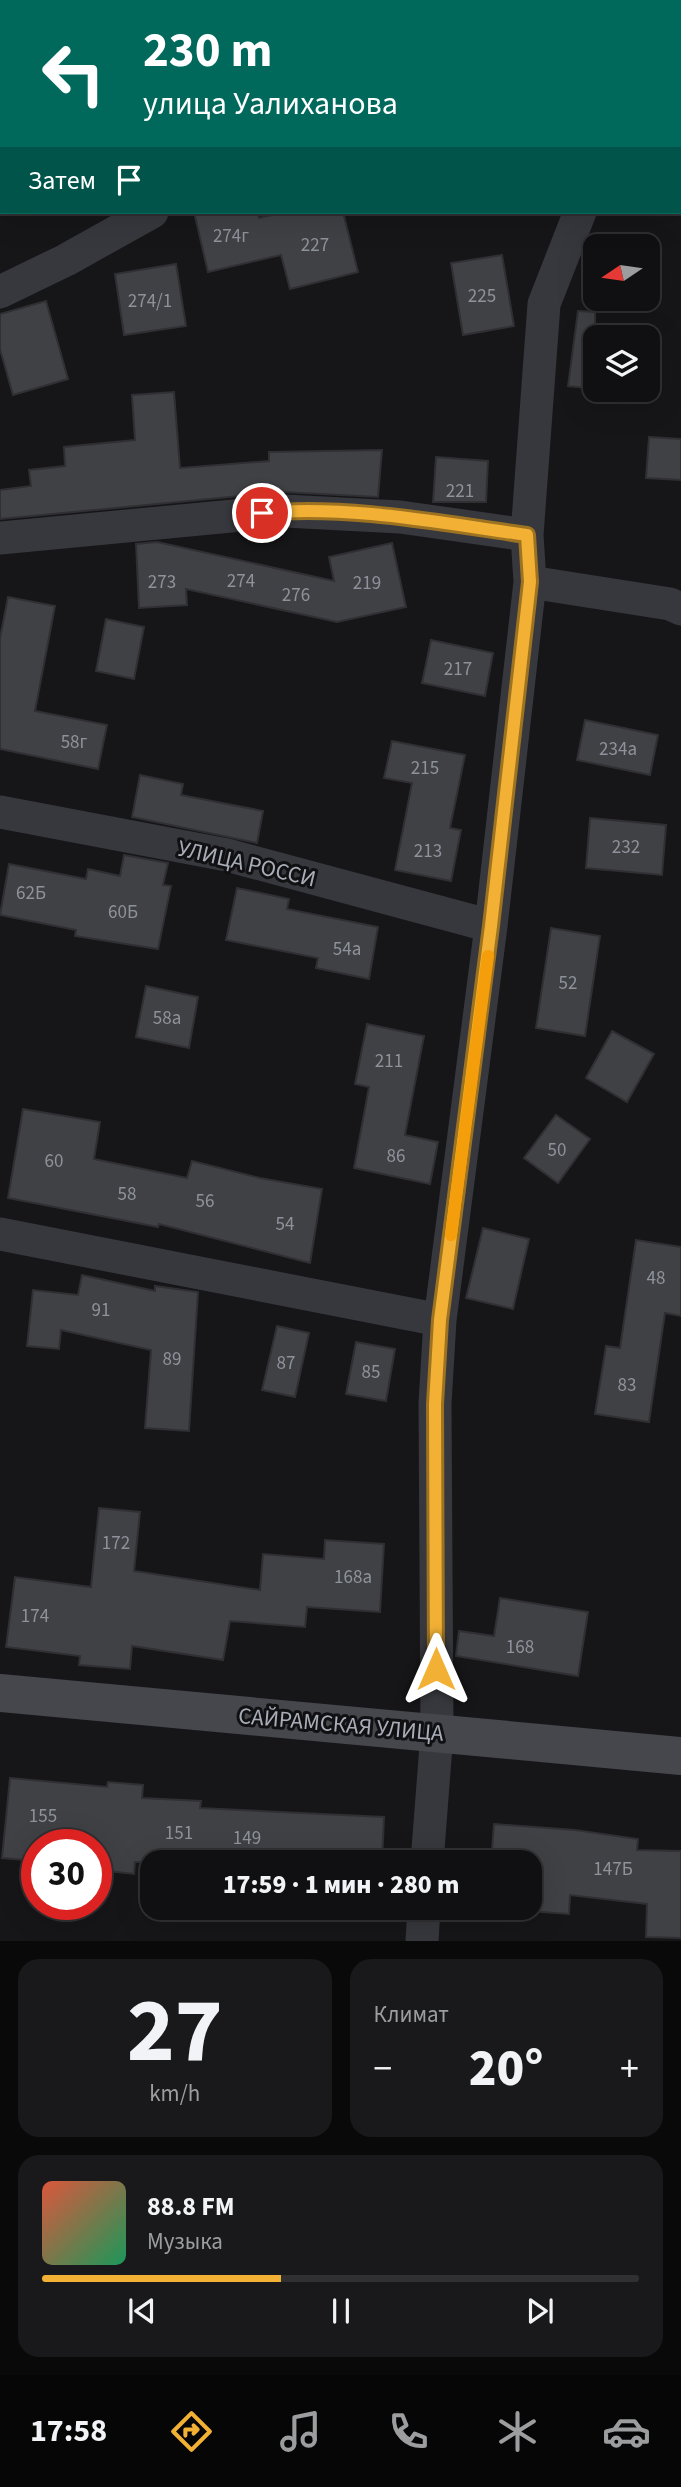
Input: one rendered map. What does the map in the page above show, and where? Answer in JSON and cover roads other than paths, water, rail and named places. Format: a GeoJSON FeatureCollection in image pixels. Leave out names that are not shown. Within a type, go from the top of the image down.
{"type":"FeatureCollection","features":[{"type":"Feature","properties":{"kind":"main road","name":"САЙРАМСКАЯ УЛИЦА"},"geometry":{"type":"LineString","coordinates":[[0,1693],[681,1756]]}},
{"type":"Feature","properties":{"kind":"street"},"geometry":{"type":"LineString","coordinates":[[0,292],[66,260],[148,214]]}},
{"type":"Feature","properties":{"kind":"street"},"geometry":{"type":"LineString","coordinates":[[428,1850],[437,1733],[435,1404],[440,1320],[491,926],[530,582],[527,535],[544,304],[579,214]]}},
{"type":"Feature","properties":{"kind":"street"},"geometry":{"type":"LineString","coordinates":[[0,538],[285,511],[400,517],[527,535]]}},
{"type":"Feature","properties":{"kind":"street"},"geometry":{"type":"LineString","coordinates":[[530,582],[670,604],[681,609]]}},
{"type":"Feature","properties":{"kind":"street","name":"УЛИЦА РОССИ"},"geometry":{"type":"LineString","coordinates":[[0,812],[227,855],[491,926]]}},
{"type":"Feature","properties":{"kind":"street"},"geometry":{"type":"LineString","coordinates":[[0,1234],[440,1320]]}},
{"type":"Feature","properties":{"kind":"street"},"geometry":{"type":"LineString","coordinates":[[422,1941],[423,1920]]}}]}
